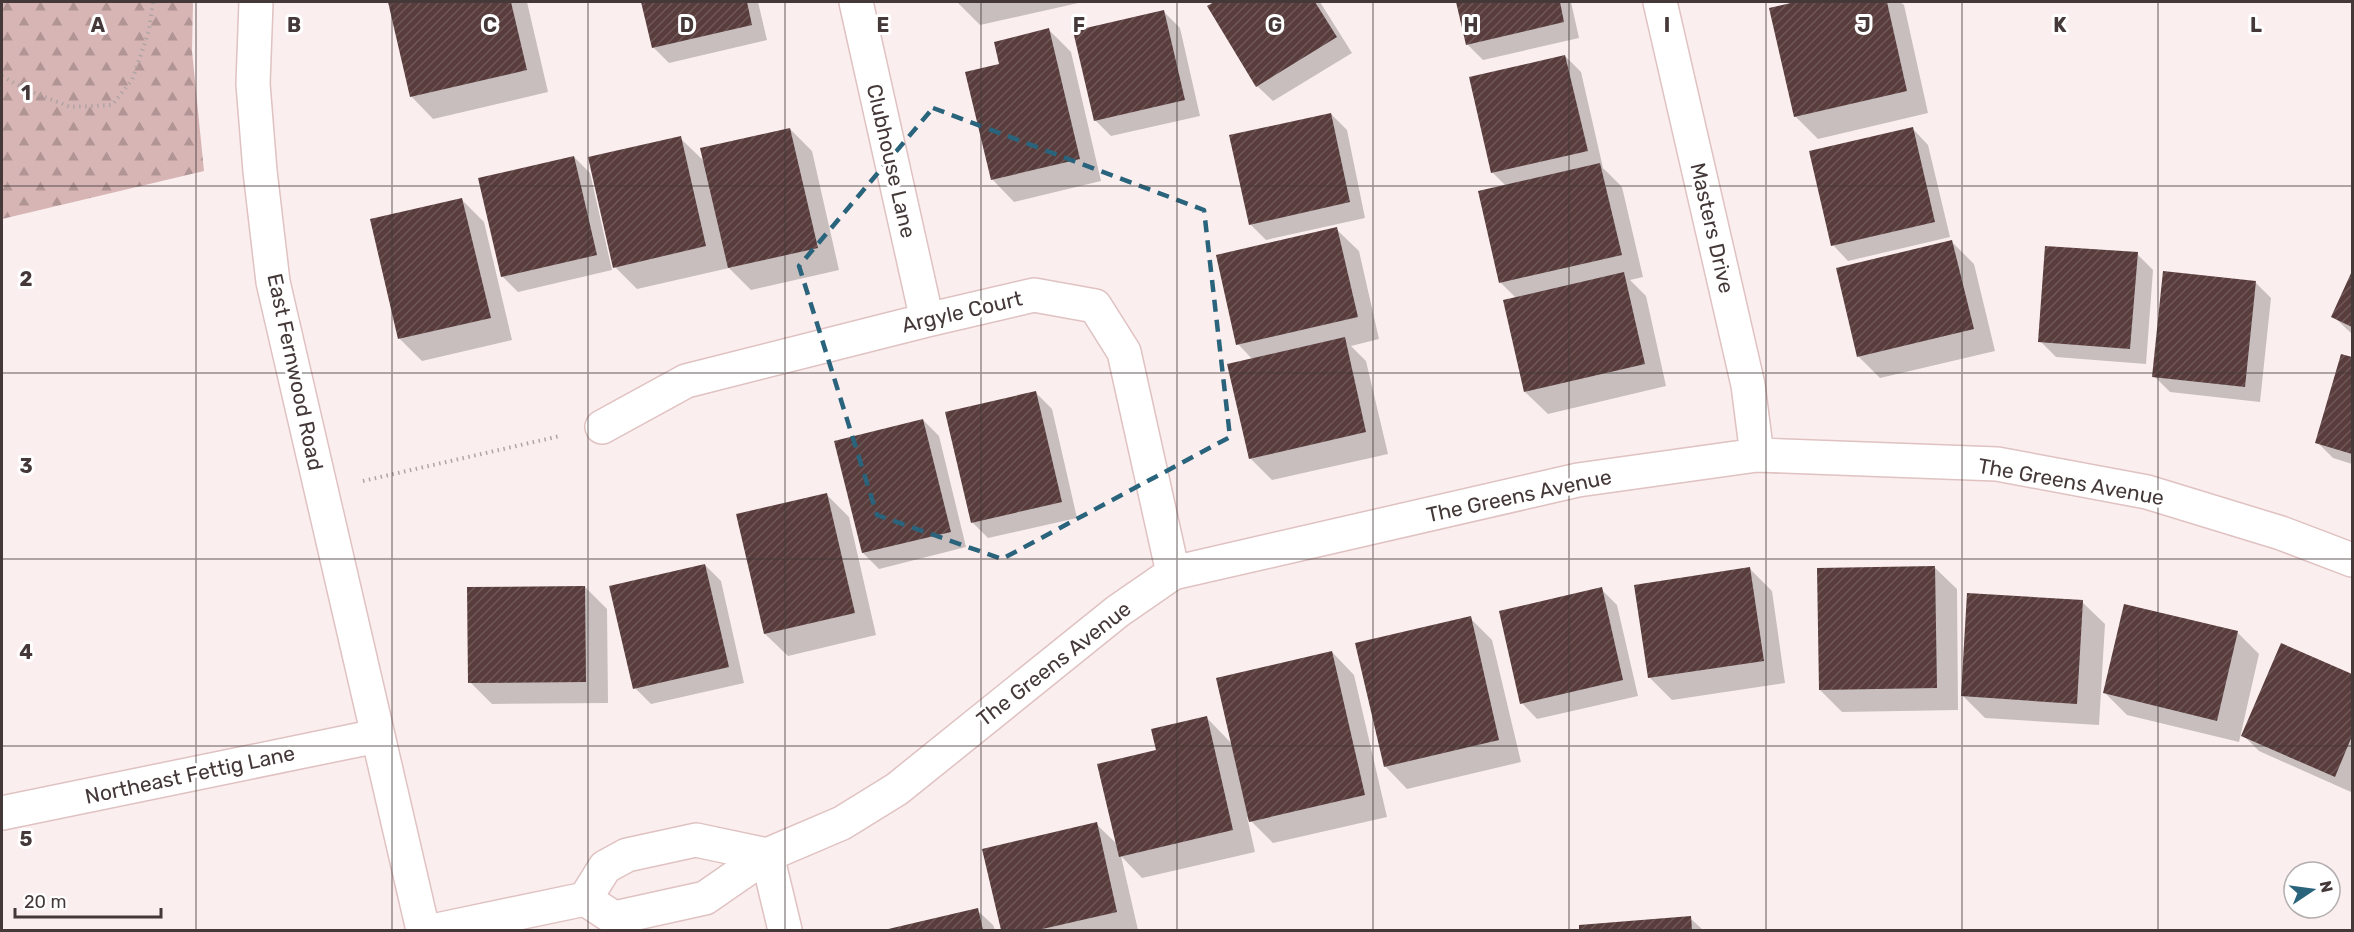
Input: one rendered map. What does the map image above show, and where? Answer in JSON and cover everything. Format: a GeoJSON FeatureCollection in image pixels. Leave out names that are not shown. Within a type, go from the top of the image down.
{"type":"FeatureCollection","features":[{"type":"Feature","properties":{"kind":"street","name":"East Fernwood Road"},"geometry":{"type":"LineString","coordinates":[[256,2],[253,84],[273,282],[423,930]]}},
{"type":"Feature","properties":{"kind":"street","name":"Clubhouse Lane"},"geometry":{"type":"LineString","coordinates":[[856,2],[927,320]]}},
{"type":"Feature","properties":{"kind":"street","name":"Masters Drive"},"geometry":{"type":"LineString","coordinates":[[1660,2],[1748,385],[1757,455]]}},
{"type":"Feature","properties":{"kind":"street","name":"Argyle Court"},"geometry":{"type":"LineString","coordinates":[[602,427],[686,381],[927,320],[1034,296],[1095,306],[1124,352],[1173,573]]}},
{"type":"Feature","properties":{"kind":"street","name":"The Greens Avenue"},"geometry":{"type":"LineString","coordinates":[[585,899],[614,918],[705,898],[767,855],[842,823],[897,789],[1118,611],[1173,573],[1578,480],[1757,455],[1997,464],[2147,492],[2281,533],[2352,560]]}},
{"type":"Feature","properties":{"kind":"street","name":"Northeast Fettig Lane"},"geometry":{"type":"LineString","coordinates":[[2,813],[377,736]]}},
{"type":"Feature","properties":{"kind":"street"},"geometry":{"type":"LineString","coordinates":[[437,930],[585,899],[605,867],[627,855],[696,840],[767,855],[785,930]]}},
{"type":"Feature","properties":{"kind":"path"},"geometry":{"type":"LineString","coordinates":[[2,76],[25,89],[70,108],[112,105],[132,80],[149,31],[153,2]]}},
{"type":"Feature","properties":{"kind":"path"},"geometry":{"type":"LineString","coordinates":[[321,490],[602,427]]}},
{"type":"Feature","properties":{"kind":"highlighted area"},"geometry":{"type":"Polygon","coordinates":[[[933,108],[1204,210],[1230,437],[1002,559],[877,515],[799,266],[933,108]]]}},
{"type":"Feature","properties":{"kind":"green space"},"geometry":{"type":"Polygon","coordinates":[[[2,2],[193,2],[192,51],[204,171],[2,219],[2,2]]]}},
{"type":"Feature","properties":{"kind":"building"},"geometry":{"type":"Polygon","coordinates":[[[388,2],[511,2],[527,70],[410,97],[388,2]]]}},
{"type":"Feature","properties":{"kind":"building"},"geometry":{"type":"Polygon","coordinates":[[[641,2],[747,2],[752,25],[652,48],[641,2]]]}},
{"type":"Feature","properties":{"kind":"building"},"geometry":{"type":"Polygon","coordinates":[[[1214,2],[1315,2],[1337,37],[1256,87],[1207,6],[1214,2]]]}},
{"type":"Feature","properties":{"kind":"building"},"geometry":{"type":"Polygon","coordinates":[[[1456,2],[1560,2],[1564,22],[1466,45],[1456,2]]]}},
{"type":"Feature","properties":{"kind":"building"},"geometry":{"type":"Polygon","coordinates":[[[1795,2],[1887,2],[1907,91],[1794,117],[1769,8],[1795,2]]]}},
{"type":"Feature","properties":{"kind":"building"},"geometry":{"type":"Polygon","coordinates":[[[1164,10],[1185,100],[1094,121],[1073,31],[1164,10]]]}},
{"type":"Feature","properties":{"kind":"building"},"geometry":{"type":"Polygon","coordinates":[[[1049,28],[1080,159],[991,180],[965,72],[999,64],[994,42],[1049,28]]]}},
{"type":"Feature","properties":{"kind":"building"},"geometry":{"type":"Polygon","coordinates":[[[1565,55],[1588,151],[1491,173],[1469,77],[1565,55]]]}},
{"type":"Feature","properties":{"kind":"building"},"geometry":{"type":"Polygon","coordinates":[[[1331,113],[1350,202],[1249,225],[1229,135],[1331,113]]]}},
{"type":"Feature","properties":{"kind":"building"},"geometry":{"type":"Polygon","coordinates":[[[1913,127],[1935,222],[1831,246],[1809,151],[1913,127]]]}},
{"type":"Feature","properties":{"kind":"building"},"geometry":{"type":"Polygon","coordinates":[[[790,128],[818,248],[728,268],[700,148],[790,128]]]}},
{"type":"Feature","properties":{"kind":"building"},"geometry":{"type":"Polygon","coordinates":[[[681,136],[706,246],[613,268],[588,157],[681,136]]]}},
{"type":"Feature","properties":{"kind":"building"},"geometry":{"type":"Polygon","coordinates":[[[574,156],[597,255],[501,277],[478,178],[574,156]]]}},
{"type":"Feature","properties":{"kind":"building"},"geometry":{"type":"Polygon","coordinates":[[[1600,163],[1622,255],[1499,283],[1478,191],[1600,163]]]}},
{"type":"Feature","properties":{"kind":"building"},"geometry":{"type":"Polygon","coordinates":[[[462,198],[491,318],[398,339],[370,219],[462,198]]]}},
{"type":"Feature","properties":{"kind":"building"},"geometry":{"type":"Polygon","coordinates":[[[1337,227],[1358,317],[1236,345],[1216,255],[1337,227]]]}},
{"type":"Feature","properties":{"kind":"building"},"geometry":{"type":"Polygon","coordinates":[[[1952,240],[1974,329],[1857,357],[1836,268],[1952,240]]]}},
{"type":"Feature","properties":{"kind":"building"},"geometry":{"type":"Polygon","coordinates":[[[2045,246],[2138,252],[2130,349],[2038,342],[2045,246]]]}},
{"type":"Feature","properties":{"kind":"building"},"geometry":{"type":"Polygon","coordinates":[[[2163,271],[2256,281],[2245,387],[2152,377],[2163,271]]]}},
{"type":"Feature","properties":{"kind":"building"},"geometry":{"type":"Polygon","coordinates":[[[2352,271],[2352,327],[2331,317],[2352,271]]]}},
{"type":"Feature","properties":{"kind":"building"},"geometry":{"type":"Polygon","coordinates":[[[1624,272],[1645,364],[1524,392],[1503,300],[1624,272]]]}},
{"type":"Feature","properties":{"kind":"building"},"geometry":{"type":"Polygon","coordinates":[[[1345,337],[1366,432],[1249,459],[1227,364],[1345,337]]]}},
{"type":"Feature","properties":{"kind":"building"},"geometry":{"type":"Polygon","coordinates":[[[2341,354],[2352,357],[2352,454],[2315,443],[2341,354]]]}},
{"type":"Feature","properties":{"kind":"building"},"geometry":{"type":"Polygon","coordinates":[[[1036,391],[1062,502],[971,523],[945,412],[1036,391]]]}},
{"type":"Feature","properties":{"kind":"building"},"geometry":{"type":"Polygon","coordinates":[[[923,419],[951,532],[862,553],[834,441],[923,419]]]}},
{"type":"Feature","properties":{"kind":"building"},"geometry":{"type":"Polygon","coordinates":[[[827,493],[855,613],[764,634],[736,514],[827,493]]]}},
{"type":"Feature","properties":{"kind":"building"},"geometry":{"type":"Polygon","coordinates":[[[705,564],[729,667],[633,689],[609,586],[705,564]]]}},
{"type":"Feature","properties":{"kind":"building"},"geometry":{"type":"Polygon","coordinates":[[[1935,566],[1937,688],[1819,690],[1817,568],[1935,566]]]}},
{"type":"Feature","properties":{"kind":"building"},"geometry":{"type":"Polygon","coordinates":[[[1750,567],[1764,661],[1648,678],[1634,585],[1750,567]]]}},
{"type":"Feature","properties":{"kind":"building"},"geometry":{"type":"Polygon","coordinates":[[[585,586],[586,682],[468,683],[467,587],[585,586]]]}},
{"type":"Feature","properties":{"kind":"building"},"geometry":{"type":"Polygon","coordinates":[[[1602,587],[1623,680],[1520,704],[1499,611],[1602,587]]]}},
{"type":"Feature","properties":{"kind":"building"},"geometry":{"type":"Polygon","coordinates":[[[1967,593],[2083,600],[2077,704],[1961,696],[1967,593]]]}},
{"type":"Feature","properties":{"kind":"building"},"geometry":{"type":"Polygon","coordinates":[[[2124,604],[2238,631],[2217,721],[2103,693],[2124,604]]]}},
{"type":"Feature","properties":{"kind":"building"},"geometry":{"type":"Polygon","coordinates":[[[1471,616],[1499,740],[1384,767],[1355,643],[1471,616]]]}},
{"type":"Feature","properties":{"kind":"building"},"geometry":{"type":"Polygon","coordinates":[[[2281,643],[2352,674],[2352,736],[2335,777],[2241,736],[2281,643]]]}},
{"type":"Feature","properties":{"kind":"building"},"geometry":{"type":"Polygon","coordinates":[[[1332,651],[1365,795],[1249,822],[1216,678],[1332,651]]]}},
{"type":"Feature","properties":{"kind":"building"},"geometry":{"type":"Polygon","coordinates":[[[1207,716],[1233,830],[1119,857],[1097,764],[1156,750],[1151,729],[1207,716]]]}},
{"type":"Feature","properties":{"kind":"building"},"geometry":{"type":"Polygon","coordinates":[[[1097,822],[1117,912],[1038,930],[1001,930],[982,849],[1097,822]]]}},
{"type":"Feature","properties":{"kind":"building"},"geometry":{"type":"Polygon","coordinates":[[[978,908],[983,930],[884,930],[978,908]]]}},
{"type":"Feature","properties":{"kind":"building"},"geometry":{"type":"Polygon","coordinates":[[[1691,916],[1692,930],[1579,930],[1579,925],[1691,916]]]}}]}
